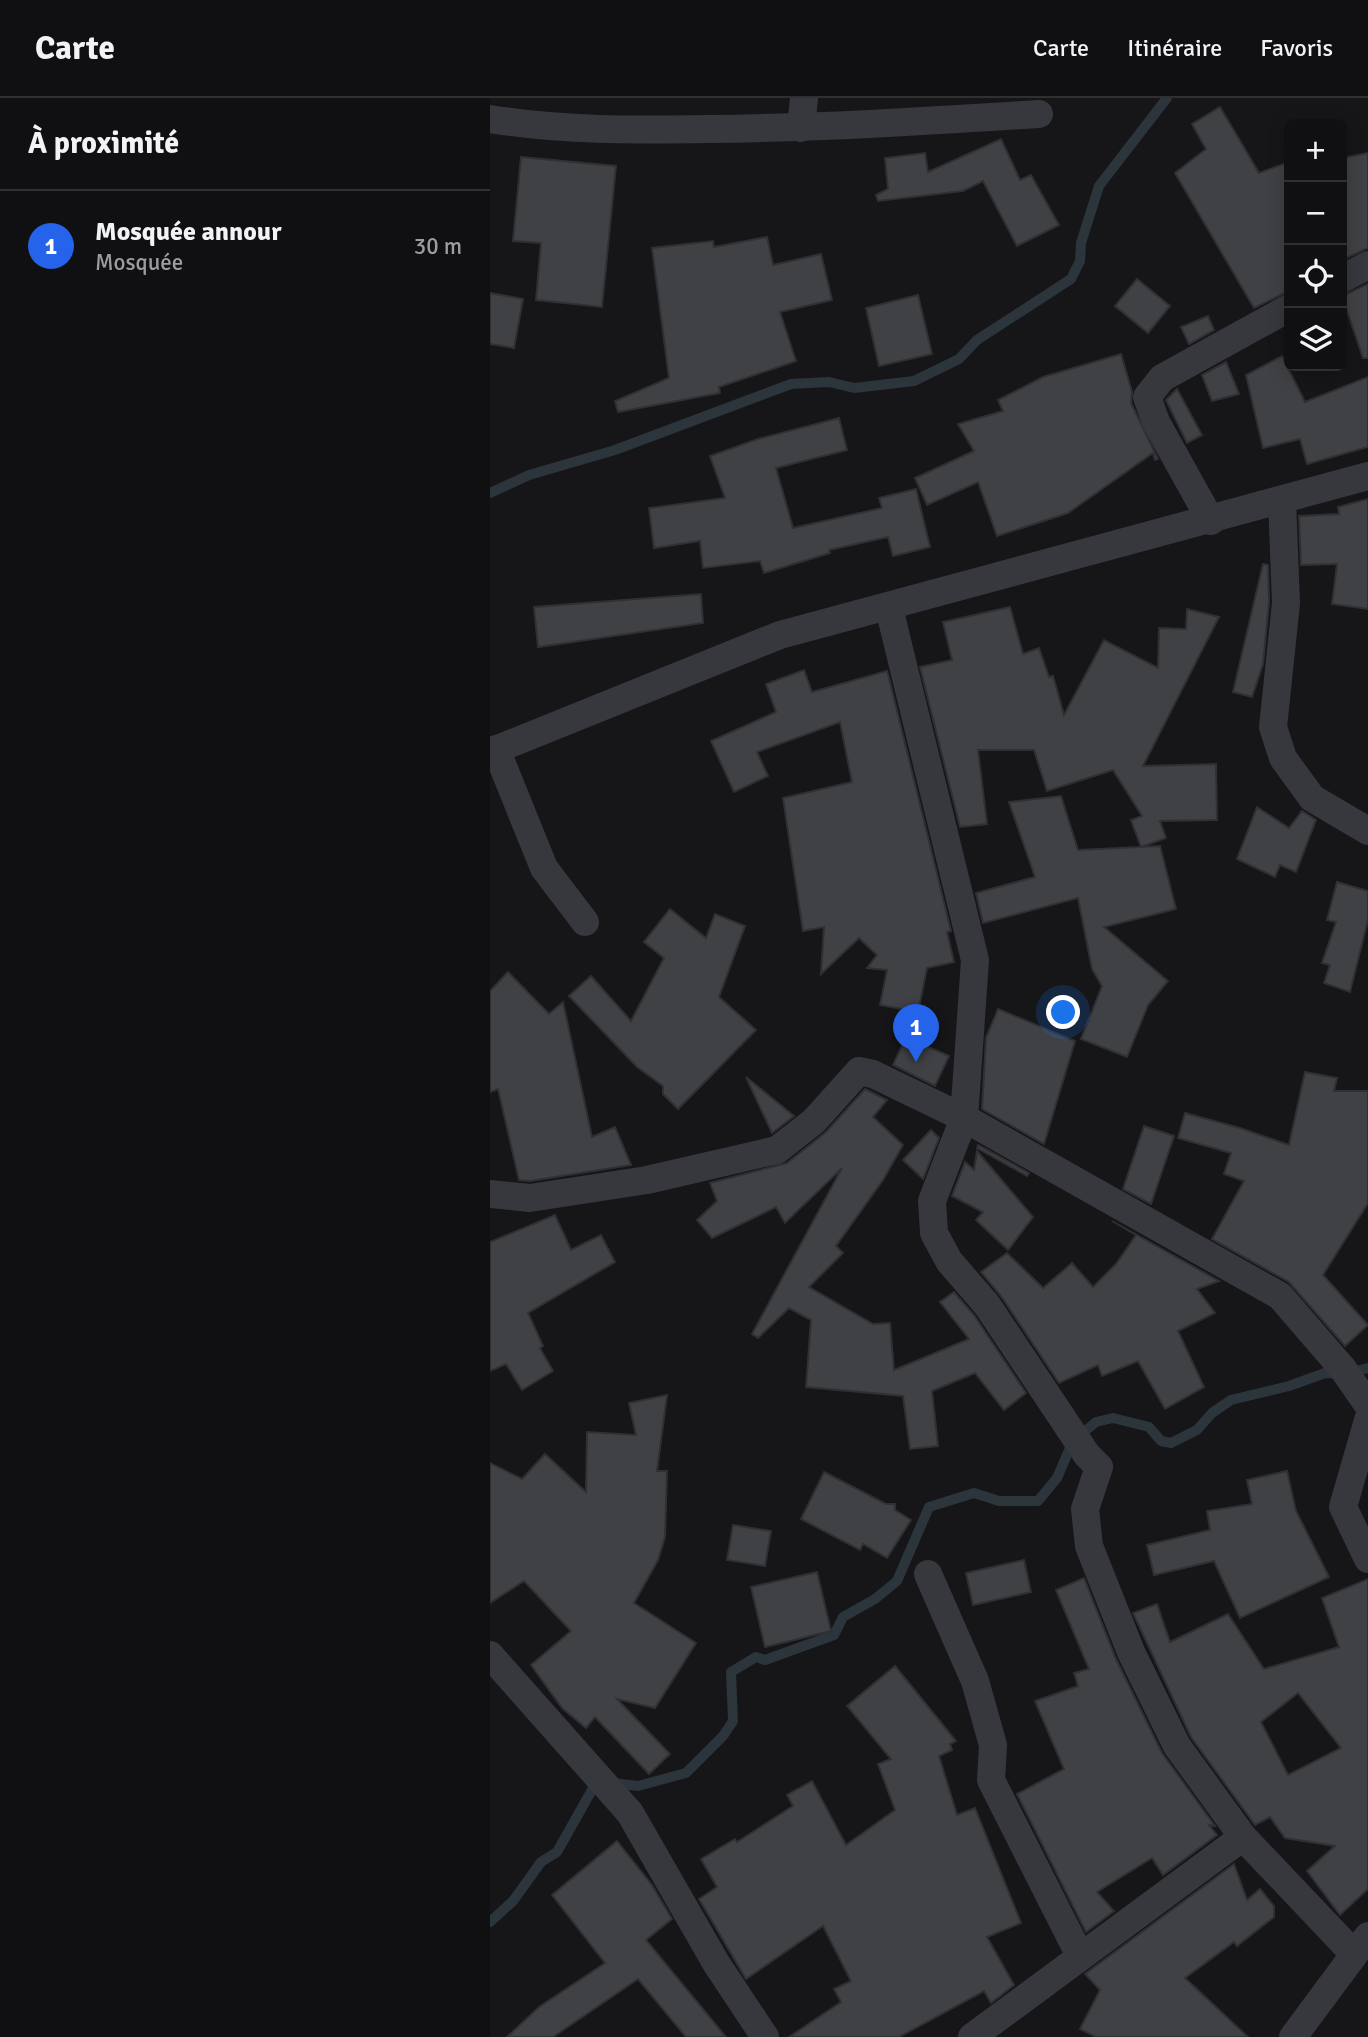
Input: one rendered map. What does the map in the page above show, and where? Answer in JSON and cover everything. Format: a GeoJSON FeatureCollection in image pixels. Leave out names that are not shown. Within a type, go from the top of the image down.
{"type":"FeatureCollection","features":[{"type":"Feature","properties":{"kind":"street"},"geometry":{"type":"LineString","coordinates":[[802,128],[804,98]]}},
{"type":"Feature","properties":{"kind":"street"},"geometry":{"type":"LineString","coordinates":[[490,119],[532,126],[633,129],[802,128],[1039,114]]}},
{"type":"Feature","properties":{"kind":"street"},"geometry":{"type":"LineString","coordinates":[[1347,276],[1368,265]]}},
{"type":"Feature","properties":{"kind":"street"},"geometry":{"type":"LineString","coordinates":[[1211,521],[1156,422],[1147,397],[1162,378],[1284,311]]}},
{"type":"Feature","properties":{"kind":"street"},"geometry":{"type":"LineString","coordinates":[[585,922],[544,868],[493,751],[779,635],[889,608],[1368,476]]}},
{"type":"Feature","properties":{"kind":"street"},"geometry":{"type":"LineString","coordinates":[[1282,500],[1286,603],[1273,727],[1283,758],[1312,798],[1368,831]]}},
{"type":"Feature","properties":{"kind":"street"},"geometry":{"type":"LineString","coordinates":[[889,608],[975,960],[964,1118],[932,1200],[934,1233],[949,1261],[987,1305],[1087,1455],[1099,1467],[1085,1509],[1088,1546],[1131,1652],[1177,1746],[1243,1837],[1361,1945],[1293,2037]]}},
{"type":"Feature","properties":{"kind":"street"},"geometry":{"type":"LineString","coordinates":[[490,1194],[543,1196],[647,1180],[777,1150],[814,1121],[859,1071],[873,1074],[964,1118],[1280,1296],[1343,1369],[1368,1405]]}},
{"type":"Feature","properties":{"kind":"street"},"geometry":{"type":"LineString","coordinates":[[1368,1420],[1343,1507],[1368,1559]]}},
{"type":"Feature","properties":{"kind":"street"},"geometry":{"type":"LineString","coordinates":[[928,1574],[975,1681],[993,1745],[991,1780],[1080,1956]]}},
{"type":"Feature","properties":{"kind":"street"},"geometry":{"type":"LineString","coordinates":[[490,1655],[630,1813],[716,1963],[765,2037]]}},
{"type":"Feature","properties":{"kind":"street"},"geometry":{"type":"LineString","coordinates":[[972,2037],[1243,1837]]}},
{"type":"Feature","properties":{"kind":"building"},"geometry":{"type":"Polygon","coordinates":[[[1220,107],[1259,173],[1284,164],[1284,293],[1254,308],[1175,173],[1206,149],[1192,124],[1220,107]]]}},
{"type":"Feature","properties":{"kind":"building"},"geometry":{"type":"Polygon","coordinates":[[[1001,139],[1020,180],[1031,175],[1059,225],[1017,246],[983,181],[963,191],[878,201],[876,195],[888,189],[885,158],[925,153],[928,172],[1001,139]]]}},
{"type":"Feature","properties":{"kind":"building"},"geometry":{"type":"Polygon","coordinates":[[[1368,153],[1368,248],[1347,258],[1347,182],[1347,157],[1368,153]]]}},
{"type":"Feature","properties":{"kind":"building"},"geometry":{"type":"Polygon","coordinates":[[[521,157],[616,166],[602,307],[536,300],[541,243],[513,241],[521,157]]]}},
{"type":"Feature","properties":{"kind":"building"},"geometry":{"type":"Polygon","coordinates":[[[767,237],[773,265],[821,254],[832,300],[780,312],[796,361],[719,387],[720,393],[618,412],[615,401],[669,378],[652,248],[713,241],[714,247],[767,237]]]}},
{"type":"Feature","properties":{"kind":"building"},"geometry":{"type":"Polygon","coordinates":[[[1137,279],[1170,306],[1148,333],[1115,306],[1137,279]]]}},
{"type":"Feature","properties":{"kind":"building"},"geometry":{"type":"Polygon","coordinates":[[[1368,284],[1368,358],[1363,358],[1347,311],[1347,294],[1368,284]]]}},
{"type":"Feature","properties":{"kind":"building"},"geometry":{"type":"Polygon","coordinates":[[[490,293],[523,299],[514,348],[490,344],[490,293]]]}},
{"type":"Feature","properties":{"kind":"building"},"geometry":{"type":"Polygon","coordinates":[[[918,295],[932,354],[879,366],[866,308],[918,295]]]}},
{"type":"Feature","properties":{"kind":"building"},"geometry":{"type":"Polygon","coordinates":[[[1208,316],[1214,330],[1189,344],[1181,327],[1208,316]]]}},
{"type":"Feature","properties":{"kind":"building"},"geometry":{"type":"Polygon","coordinates":[[[1121,354],[1132,392],[1131,403],[1158,459],[1155,460],[1153,453],[1068,513],[997,536],[978,482],[927,505],[915,478],[974,451],[958,424],[1003,411],[998,400],[1043,377],[1121,354]]]}},
{"type":"Feature","properties":{"kind":"building"},"geometry":{"type":"Polygon","coordinates":[[[1282,356],[1284,371],[1290,371],[1305,402],[1368,377],[1368,447],[1307,464],[1300,439],[1263,448],[1246,375],[1282,356]]]}},
{"type":"Feature","properties":{"kind":"building"},"geometry":{"type":"Polygon","coordinates":[[[1226,362],[1239,394],[1212,401],[1202,375],[1226,362]]]}},
{"type":"Feature","properties":{"kind":"building"},"geometry":{"type":"Polygon","coordinates":[[[1177,389],[1202,435],[1187,443],[1166,400],[1177,389]]]}},
{"type":"Feature","properties":{"kind":"building"},"geometry":{"type":"Polygon","coordinates":[[[839,418],[847,450],[776,468],[793,528],[882,508],[879,498],[916,489],[930,547],[893,556],[888,537],[829,550],[830,553],[764,573],[760,561],[703,568],[700,541],[654,548],[649,508],[725,498],[710,456],[758,439],[839,418]]]}},
{"type":"Feature","properties":{"kind":"building"},"geometry":{"type":"Polygon","coordinates":[[[1368,499],[1368,609],[1332,604],[1337,564],[1301,565],[1299,516],[1339,514],[1338,507],[1368,499]]]}},
{"type":"Feature","properties":{"kind":"building"},"geometry":{"type":"Polygon","coordinates":[[[1263,564],[1268,565],[1269,602],[1263,664],[1252,697],[1233,692],[1263,564]]]}},
{"type":"Feature","properties":{"kind":"building"},"geometry":{"type":"Polygon","coordinates":[[[701,594],[703,623],[538,647],[534,607],[701,594]]]}},
{"type":"Feature","properties":{"kind":"building"},"geometry":{"type":"Polygon","coordinates":[[[1010,607],[1023,654],[1039,648],[1049,677],[1053,676],[1064,715],[1104,640],[1158,668],[1159,628],[1186,629],[1187,609],[1219,617],[1143,766],[1216,764],[1217,820],[1160,821],[1166,838],[1141,847],[1131,820],[1142,816],[1113,770],[1047,791],[1034,750],[978,750],[987,824],[960,827],[920,667],[952,660],[943,622],[1010,607]]]}},
{"type":"Feature","properties":{"kind":"building"},"geometry":{"type":"Polygon","coordinates":[[[804,670],[812,692],[887,671],[951,931],[947,932],[954,962],[927,968],[918,1012],[880,1005],[887,970],[867,968],[877,955],[859,938],[821,974],[824,927],[803,931],[783,798],[852,782],[840,722],[757,752],[768,776],[734,792],[711,741],[776,712],[766,684],[804,670]]]}},
{"type":"Feature","properties":{"kind":"building"},"geometry":{"type":"Polygon","coordinates":[[[1061,796],[1078,850],[1160,846],[1176,909],[1104,927],[1168,981],[1148,1005],[1127,1057],[1081,1039],[1102,986],[1092,969],[1078,898],[983,923],[976,893],[1035,877],[1009,802],[1061,796]]]}},
{"type":"Feature","properties":{"kind":"building"},"geometry":{"type":"Polygon","coordinates":[[[1257,807],[1289,828],[1302,811],[1316,820],[1296,872],[1280,865],[1275,877],[1237,859],[1257,807]]]}},
{"type":"Feature","properties":{"kind":"building"},"geometry":{"type":"Polygon","coordinates":[[[1337,882],[1368,891],[1368,920],[1350,992],[1324,983],[1330,965],[1322,963],[1336,922],[1327,920],[1337,882]]]}},
{"type":"Feature","properties":{"kind":"building"},"geometry":{"type":"Polygon","coordinates":[[[670,909],[706,938],[715,914],[745,926],[719,997],[756,1030],[678,1109],[663,1094],[663,1086],[637,1067],[569,996],[591,976],[631,1021],[664,958],[644,942],[670,909]]]}},
{"type":"Feature","properties":{"kind":"building"},"geometry":{"type":"Polygon","coordinates":[[[508,972],[549,1014],[563,1002],[592,1137],[615,1127],[631,1165],[530,1181],[519,1180],[498,1089],[490,1092],[490,991],[508,972]]]}},
{"type":"Feature","properties":{"kind":"building"},"geometry":{"type":"Polygon","coordinates":[[[998,1009],[1075,1041],[1044,1144],[982,1109],[986,1038],[998,1009]]]}},
{"type":"Feature","properties":{"kind":"building"},"geometry":{"type":"Polygon","coordinates":[[[906,1037],[949,1056],[935,1086],[893,1065],[906,1037]]]}},
{"type":"Feature","properties":{"kind":"building"},"geometry":{"type":"Polygon","coordinates":[[[1305,1072],[1337,1078],[1334,1091],[1368,1091],[1368,1203],[1323,1275],[1368,1325],[1345,1346],[1289,1282],[1212,1239],[1244,1181],[1224,1174],[1231,1153],[1178,1138],[1185,1113],[1289,1145],[1305,1072]]]}},
{"type":"Feature","properties":{"kind":"building"},"geometry":{"type":"Polygon","coordinates":[[[746,1077],[794,1116],[772,1133],[746,1077]]]}},
{"type":"Feature","properties":{"kind":"building"},"geometry":{"type":"Polygon","coordinates":[[[865,1089],[887,1100],[873,1117],[903,1145],[883,1180],[836,1246],[843,1253],[809,1287],[873,1324],[890,1323],[894,1370],[969,1339],[940,1302],[954,1292],[974,1315],[1026,1393],[1004,1410],[975,1373],[932,1391],[938,1446],[910,1449],[903,1396],[806,1387],[811,1320],[789,1308],[758,1338],[752,1334],[842,1168],[785,1223],[776,1207],[712,1238],[697,1220],[717,1201],[710,1183],[787,1163],[826,1132],[865,1089]]]}},
{"type":"Feature","properties":{"kind":"building"},"geometry":{"type":"Polygon","coordinates":[[[1144,1126],[1174,1136],[1151,1204],[1123,1189],[1144,1126]]]}},
{"type":"Feature","properties":{"kind":"building"},"geometry":{"type":"Polygon","coordinates":[[[931,1130],[939,1138],[923,1179],[903,1160],[931,1130]]]}},
{"type":"Feature","properties":{"kind":"building"},"geometry":{"type":"Polygon","coordinates":[[[978,1145],[1029,1173],[1027,1176],[977,1148],[978,1145]]]}},
{"type":"Feature","properties":{"kind":"building"},"geometry":{"type":"Polygon","coordinates":[[[977,1151],[1033,1217],[1008,1250],[976,1220],[983,1212],[952,1196],[965,1162],[974,1170],[977,1151]]]}},
{"type":"Feature","properties":{"kind":"building"},"geometry":{"type":"Polygon","coordinates":[[[555,1215],[571,1250],[601,1235],[615,1262],[528,1313],[543,1346],[540,1348],[553,1371],[522,1390],[506,1364],[490,1371],[490,1242],[555,1215]]]}},
{"type":"Feature","properties":{"kind":"building"},"geometry":{"type":"Polygon","coordinates":[[[1112,1221],[1219,1281],[1197,1289],[1215,1313],[1178,1331],[1204,1387],[1165,1409],[1138,1361],[1102,1376],[1098,1365],[1059,1383],[1001,1296],[981,1272],[1007,1253],[1043,1288],[1072,1263],[1093,1287],[1116,1264],[1136,1235],[1112,1221]]]}},
{"type":"Feature","properties":{"kind":"building"},"geometry":{"type":"Polygon","coordinates":[[[667,1395],[657,1471],[667,1471],[665,1537],[658,1560],[634,1603],[696,1643],[655,1708],[617,1699],[670,1754],[649,1774],[595,1717],[586,1728],[562,1708],[531,1665],[571,1631],[524,1581],[490,1603],[490,1463],[522,1479],[545,1454],[586,1492],[587,1432],[636,1435],[629,1403],[667,1395]]]}},
{"type":"Feature","properties":{"kind":"building"},"geometry":{"type":"Polygon","coordinates":[[[1287,1471],[1296,1511],[1329,1577],[1240,1618],[1214,1561],[1154,1575],[1147,1545],[1210,1530],[1207,1511],[1252,1504],[1247,1480],[1287,1471]]]}},
{"type":"Feature","properties":{"kind":"building"},"geometry":{"type":"Polygon","coordinates":[[[824,1472],[886,1504],[895,1504],[895,1510],[911,1520],[887,1558],[863,1544],[860,1550],[801,1519],[824,1472]]]}},
{"type":"Feature","properties":{"kind":"building"},"geometry":{"type":"Polygon","coordinates":[[[733,1525],[771,1531],[765,1566],[727,1560],[733,1525]]]}},
{"type":"Feature","properties":{"kind":"building"},"geometry":{"type":"Polygon","coordinates":[[[1024,1560],[1031,1592],[973,1605],[966,1573],[1024,1560]]]}},
{"type":"Feature","properties":{"kind":"building"},"geometry":{"type":"Polygon","coordinates":[[[817,1572],[831,1631],[765,1647],[751,1587],[817,1572]]]}},
{"type":"Feature","properties":{"kind":"building"},"geometry":{"type":"Polygon","coordinates":[[[1084,1578],[1116,1659],[1162,1753],[1215,1826],[1209,1825],[1217,1835],[1163,1875],[1152,1858],[1097,1892],[1114,1911],[1086,1932],[1017,1794],[1064,1769],[1035,1701],[1078,1686],[1074,1673],[1089,1669],[1056,1590],[1084,1578]]]}},
{"type":"Feature","properties":{"kind":"building"},"geometry":{"type":"Polygon","coordinates":[[[1368,1579],[1368,1889],[1340,1915],[1307,1871],[1335,1846],[1285,1838],[1270,1817],[1255,1825],[1191,1737],[1133,1613],[1157,1604],[1170,1642],[1228,1614],[1264,1669],[1339,1647],[1322,1598],[1368,1579]],[[1298,1693],[1261,1722],[1288,1775],[1341,1748],[1298,1693]]]}},
{"type":"Feature","properties":{"kind":"building"},"geometry":{"type":"Polygon","coordinates":[[[895,1666],[956,1741],[950,1744],[952,1750],[939,1756],[957,1815],[975,1808],[1021,1923],[987,1937],[1014,1985],[991,2003],[984,1991],[899,2037],[789,2037],[841,2002],[834,1989],[851,1981],[823,1926],[746,1979],[699,1899],[717,1887],[701,1859],[735,1839],[737,1842],[793,1806],[787,1795],[812,1781],[846,1845],[895,1810],[878,1764],[891,1759],[847,1706],[895,1666]]]}},
{"type":"Feature","properties":{"kind":"building"},"geometry":{"type":"Polygon","coordinates":[[[617,1841],[652,1885],[672,1919],[646,1940],[726,2037],[686,2037],[638,1979],[553,2037],[507,2037],[539,2007],[605,1963],[552,1895],[617,1841]]]}},
{"type":"Feature","properties":{"kind":"building"},"geometry":{"type":"Polygon","coordinates":[[[1234,1864],[1247,1900],[1260,1889],[1274,1906],[1274,1917],[1237,1946],[1234,1942],[1185,1978],[1248,2037],[1096,2037],[1080,2029],[1100,1990],[1085,1974],[1234,1864]]]}},
{"type":"Feature","properties":{"kind":"waterway"},"geometry":{"type":"LineString","coordinates":[[490,493],[529,475],[615,450],[791,384],[829,382],[854,388],[914,381],[959,359],[977,340],[1071,279],[1080,261],[1081,243],[1099,186],[1167,98]]}},
{"type":"Feature","properties":{"kind":"waterway"},"geometry":{"type":"LineString","coordinates":[[490,1922],[513,1901],[541,1862],[557,1852],[597,1781],[638,1786],[686,1773],[723,1736],[733,1721],[731,1672],[756,1657],[765,1660],[834,1635],[843,1617],[875,1599],[897,1581],[929,1507],[974,1493],[999,1501],[1038,1501],[1057,1478],[1073,1441],[1096,1422],[1113,1418],[1149,1427],[1161,1441],[1171,1443],[1197,1430],[1212,1413],[1231,1400],[1289,1386],[1325,1373],[1343,1374],[1368,1368]]}},
{"type":"Feature","properties":{"kind":"place","name":"Mosquée annour"},"geometry":{"type":"Point","coordinates":[916,1062]}}]}
